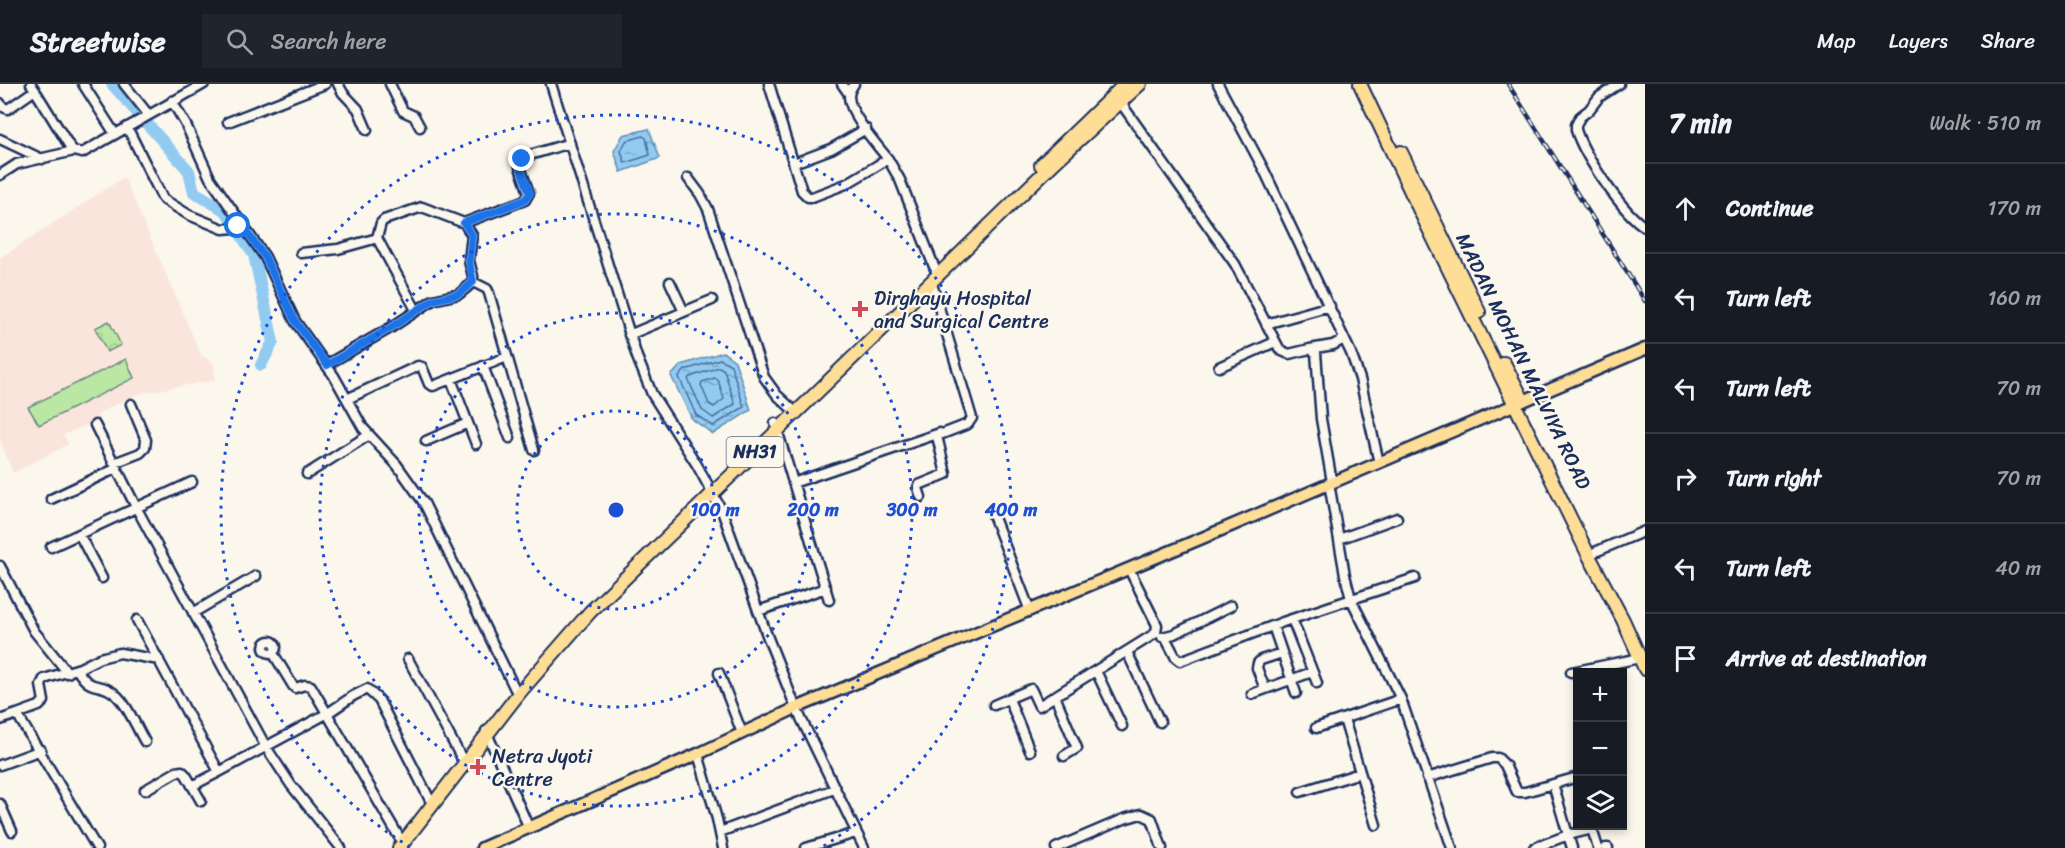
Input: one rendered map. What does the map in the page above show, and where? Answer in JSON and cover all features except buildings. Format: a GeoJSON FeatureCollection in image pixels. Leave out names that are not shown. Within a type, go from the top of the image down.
{"type":"FeatureCollection","features":[{"type":"Feature","properties":{"kind":"highway","name":"NH31"},"geometry":{"type":"LineString","coordinates":[[390,848],[399,843],[432,808],[514,689],[573,621],[711,488],[932,284],[1059,159],[1117,98],[1125,84]]}},
{"type":"Feature","properties":{"kind":"highway","name":"NH31"},"geometry":{"type":"LineString","coordinates":[[776,427],[791,408],[935,269],[1117,98],[1140,84]]}},
{"type":"Feature","properties":{"kind":"highway"},"geometry":{"type":"LineString","coordinates":[[1360,84],[1420,211],[1520,402],[1644,661]]}},
{"type":"Feature","properties":{"kind":"highway","name":"MADAN MOHAN MALVIYA ROAD"},"geometry":{"type":"LineString","coordinates":[[1368,84],[1520,402],[1623,605],[1644,661]]}},
{"type":"Feature","properties":{"kind":"highway","name":"NH31"},"geometry":{"type":"LineString","coordinates":[[399,843],[461,758],[590,612],[711,488]]}},
{"type":"Feature","properties":{"kind":"main road"},"geometry":{"type":"LineString","coordinates":[[482,848],[698,754],[796,708],[1645,349]]}},
{"type":"Feature","properties":{"kind":"street"},"geometry":{"type":"LineString","coordinates":[[83,84],[115,134]]}},
{"type":"Feature","properties":{"kind":"street"},"geometry":{"type":"LineString","coordinates":[[124,84],[147,115]]}},
{"type":"Feature","properties":{"kind":"street"},"geometry":{"type":"LineString","coordinates":[[185,84],[189,93]]}},
{"type":"Feature","properties":{"kind":"street"},"geometry":{"type":"LineString","coordinates":[[0,175],[17,164],[74,151],[82,153],[204,84]]}},
{"type":"Feature","properties":{"kind":"street"},"geometry":{"type":"LineString","coordinates":[[228,122],[325,84]]}},
{"type":"Feature","properties":{"kind":"street"},"geometry":{"type":"LineString","coordinates":[[338,84],[358,109],[367,130]]}},
{"type":"Feature","properties":{"kind":"street"},"geometry":{"type":"LineString","coordinates":[[390,84],[404,111],[414,116],[420,127]]}},
{"type":"Feature","properties":{"kind":"street"},"geometry":{"type":"LineString","coordinates":[[551,84],[629,335],[652,394],[711,488],[722,511],[758,612],[796,708],[864,848]]}},
{"type":"Feature","properties":{"kind":"street"},"geometry":{"type":"LineString","coordinates":[[769,84],[802,191],[808,197],[846,184],[888,159]]}},
{"type":"Feature","properties":{"kind":"street"},"geometry":{"type":"LineString","coordinates":[[842,84],[849,94],[850,103],[900,180],[935,269]]}},
{"type":"Feature","properties":{"kind":"street"},"geometry":{"type":"LineString","coordinates":[[849,94],[854,84]]}},
{"type":"Feature","properties":{"kind":"street"},"geometry":{"type":"LineString","coordinates":[[1218,84],[1264,170],[1330,306],[1360,379],[1379,463]]}},
{"type":"Feature","properties":{"kind":"street"},"geometry":{"type":"LineString","coordinates":[[1619,84],[1599,96],[1589,110],[1580,117],[1576,130],[1603,179],[1634,218],[1645,227]]}},
{"type":"Feature","properties":{"kind":"street"},"geometry":{"type":"LineString","coordinates":[[0,103],[8,109],[33,87],[74,151]]}},
{"type":"Feature","properties":{"kind":"street"},"geometry":{"type":"LineString","coordinates":[[1117,98],[1234,264],[1275,342],[1284,354],[1333,345],[1344,339]]}},
{"type":"Feature","properties":{"kind":"street"},"geometry":{"type":"LineString","coordinates":[[172,101],[210,178],[238,226],[265,257],[295,321],[327,365],[369,435],[398,465],[424,504],[514,689]]}},
{"type":"Feature","properties":{"kind":"street"},"geometry":{"type":"LineString","coordinates":[[127,127],[163,200],[189,215],[222,229],[238,226]]}},
{"type":"Feature","properties":{"kind":"street"},"geometry":{"type":"LineString","coordinates":[[794,163],[831,149],[866,129]]}},
{"type":"Feature","properties":{"kind":"street"},"geometry":{"type":"LineString","coordinates":[[0,139],[42,160]]}},
{"type":"Feature","properties":{"kind":"street"},"geometry":{"type":"LineString","coordinates":[[464,223],[525,200],[530,193],[520,167],[522,159],[537,152],[570,143]]}},
{"type":"Feature","properties":{"kind":"street"},"geometry":{"type":"LineString","coordinates":[[688,178],[708,209],[764,377],[777,395],[791,408]]}},
{"type":"Feature","properties":{"kind":"street"},"geometry":{"type":"LineString","coordinates":[[416,309],[377,238],[384,220],[422,207],[464,223],[472,235],[469,261],[473,282]]}},
{"type":"Feature","properties":{"kind":"street"},"geometry":{"type":"LineString","coordinates":[[301,253],[338,249],[377,238]]}},
{"type":"Feature","properties":{"kind":"street"},"geometry":{"type":"LineString","coordinates":[[327,365],[392,327],[416,309],[433,300],[459,294],[473,282]]}},
{"type":"Feature","properties":{"kind":"street"},"geometry":{"type":"LineString","coordinates":[[473,282],[487,289],[489,293],[534,450]]}},
{"type":"Feature","properties":{"kind":"street"},"geometry":{"type":"LineString","coordinates":[[670,282],[684,312]]}},
{"type":"Feature","properties":{"kind":"street"},"geometry":{"type":"LineString","coordinates":[[793,483],[968,424],[972,418],[932,284]]}},
{"type":"Feature","properties":{"kind":"street"},"geometry":{"type":"LineString","coordinates":[[629,335],[712,300]]}},
{"type":"Feature","properties":{"kind":"street"},"geometry":{"type":"LineString","coordinates":[[1266,324],[1330,306]]}},
{"type":"Feature","properties":{"kind":"street"},"geometry":{"type":"LineString","coordinates":[[1219,367],[1275,342]]}},
{"type":"Feature","properties":{"kind":"street"},"geometry":{"type":"LineString","coordinates":[[1310,349],[1316,353],[1318,361],[1320,419],[1351,599],[1401,699],[1452,848]]}},
{"type":"Feature","properties":{"kind":"street"},"geometry":{"type":"LineString","coordinates":[[347,399],[418,366],[422,367],[431,386],[507,357]]}},
{"type":"Feature","properties":{"kind":"street"},"geometry":{"type":"LineString","coordinates":[[483,366],[510,438]]}},
{"type":"Feature","properties":{"kind":"street"},"geometry":{"type":"LineString","coordinates":[[452,379],[477,444]]}},
{"type":"Feature","properties":{"kind":"street"},"geometry":{"type":"LineString","coordinates":[[51,499],[140,453],[145,448],[146,440],[131,404]]}},
{"type":"Feature","properties":{"kind":"street"},"geometry":{"type":"LineString","coordinates":[[426,441],[468,423]]}},
{"type":"Feature","properties":{"kind":"street"},"geometry":{"type":"LineString","coordinates":[[95,425],[136,507],[266,747],[291,785],[341,848]]}},
{"type":"Feature","properties":{"kind":"street"},"geometry":{"type":"LineString","coordinates":[[776,427],[830,600]]}},
{"type":"Feature","properties":{"kind":"street"},"geometry":{"type":"LineString","coordinates":[[921,497],[919,485],[946,474],[936,439],[940,434]]}},
{"type":"Feature","properties":{"kind":"street"},"geometry":{"type":"LineString","coordinates":[[308,474],[369,435]]}},
{"type":"Feature","properties":{"kind":"street"},"geometry":{"type":"LineString","coordinates":[[51,547],[192,482]]}},
{"type":"Feature","properties":{"kind":"street"},"geometry":{"type":"LineString","coordinates":[[993,515],[1030,611]]}},
{"type":"Feature","properties":{"kind":"street"},"geometry":{"type":"LineString","coordinates":[[1339,539],[1397,518]]}},
{"type":"Feature","properties":{"kind":"street"},"geometry":{"type":"LineString","coordinates":[[1595,552],[1645,531]]}},
{"type":"Feature","properties":{"kind":"street"},"geometry":{"type":"LineString","coordinates":[[79,534],[102,578]]}},
{"type":"Feature","properties":{"kind":"street"},"geometry":{"type":"LineString","coordinates":[[0,566],[34,631],[68,673]]}},
{"type":"Feature","properties":{"kind":"street"},"geometry":{"type":"LineString","coordinates":[[1129,569],[1153,616],[1157,630],[1161,637],[1165,637],[1176,658],[1180,661],[1292,619],[1414,578]]}},
{"type":"Feature","properties":{"kind":"street"},"geometry":{"type":"LineString","coordinates":[[193,613],[256,576]]}},
{"type":"Feature","properties":{"kind":"street"},"geometry":{"type":"LineString","coordinates":[[758,612],[826,588]]}},
{"type":"Feature","properties":{"kind":"street"},"geometry":{"type":"LineString","coordinates":[[1165,637],[1232,606]]}},
{"type":"Feature","properties":{"kind":"street"},"geometry":{"type":"LineString","coordinates":[[1292,619],[1317,683]]}},
{"type":"Feature","properties":{"kind":"street"},"geometry":{"type":"LineString","coordinates":[[137,620],[219,772]]}},
{"type":"Feature","properties":{"kind":"street"},"geometry":{"type":"LineString","coordinates":[[1273,626],[1296,693]]}},
{"type":"Feature","properties":{"kind":"street"},"geometry":{"type":"LineString","coordinates":[[994,705],[1031,689],[1039,705],[1127,652],[1152,636],[1157,630]]}},
{"type":"Feature","properties":{"kind":"street"},"geometry":{"type":"LineString","coordinates":[[1127,652],[1160,722]]}},
{"type":"Feature","properties":{"kind":"street"},"geometry":{"type":"LineString","coordinates":[[0,720],[39,706],[44,701],[41,685],[44,680],[68,673],[100,658],[120,653],[159,660]]}},
{"type":"Feature","properties":{"kind":"street"},"geometry":{"type":"LineString","coordinates":[[273,653],[292,686],[296,688],[311,686],[399,843]]}},
{"type":"Feature","properties":{"kind":"street"},"geometry":{"type":"LineString","coordinates":[[1265,689],[1257,668],[1258,663],[1282,653]]}},
{"type":"Feature","properties":{"kind":"street"},"geometry":{"type":"LineString","coordinates":[[408,659],[461,758]]}},
{"type":"Feature","properties":{"kind":"street"},"geometry":{"type":"LineString","coordinates":[[1571,672],[1644,661]]}},
{"type":"Feature","properties":{"kind":"street"},"geometry":{"type":"LineString","coordinates":[[77,669],[85,682],[113,692],[120,698],[145,742]]}},
{"type":"Feature","properties":{"kind":"street"},"geometry":{"type":"LineString","coordinates":[[1096,671],[1122,726]]}},
{"type":"Feature","properties":{"kind":"street"},"geometry":{"type":"LineString","coordinates":[[1252,694],[1312,672]]}},
{"type":"Feature","properties":{"kind":"street"},"geometry":{"type":"LineString","coordinates":[[719,673],[742,733]]}},
{"type":"Feature","properties":{"kind":"street"},"geometry":{"type":"LineString","coordinates":[[192,786],[328,713],[362,690],[371,691],[379,700],[430,800]]}},
{"type":"Feature","properties":{"kind":"street"},"geometry":{"type":"LineString","coordinates":[[1055,696],[1077,748],[1064,756]]}},
{"type":"Feature","properties":{"kind":"street"},"geometry":{"type":"LineString","coordinates":[[1010,699],[1030,751]]}},
{"type":"Feature","properties":{"kind":"street"},"geometry":{"type":"LineString","coordinates":[[1316,728],[1401,699]]}},
{"type":"Feature","properties":{"kind":"street"},"geometry":{"type":"LineString","coordinates":[[17,714],[97,848]]}},
{"type":"Feature","properties":{"kind":"street"},"geometry":{"type":"LineString","coordinates":[[1344,719],[1376,825]]}},
{"type":"Feature","properties":{"kind":"street"},"geometry":{"type":"LineString","coordinates":[[486,731],[529,828]]}},
{"type":"Feature","properties":{"kind":"street"},"geometry":{"type":"LineString","coordinates":[[0,765],[40,750]]}},
{"type":"Feature","properties":{"kind":"street"},"geometry":{"type":"LineString","coordinates":[[698,754],[723,848]]}},
{"type":"Feature","properties":{"kind":"street"},"geometry":{"type":"LineString","coordinates":[[1427,778],[1498,758],[1505,765],[1517,792],[1525,792],[1573,778]]}},
{"type":"Feature","properties":{"kind":"street"},"geometry":{"type":"LineString","coordinates":[[145,790],[179,772],[184,772],[201,801]]}},
{"type":"Feature","properties":{"kind":"street"},"geometry":{"type":"LineString","coordinates":[[1299,792],[1360,773]]}},
{"type":"Feature","properties":{"kind":"street"},"geometry":{"type":"LineString","coordinates":[[1553,784],[1572,848]]}},
{"type":"Feature","properties":{"kind":"street"},"geometry":{"type":"LineString","coordinates":[[720,832],[834,789]]}},
{"type":"Feature","properties":{"kind":"street"},"geometry":{"type":"LineString","coordinates":[[0,804],[12,831]]}},
{"type":"Feature","properties":{"kind":"street"},"geometry":{"type":"LineString","coordinates":[[1056,848],[1124,819],[1142,814],[1152,819],[1162,848]]}},
{"type":"Feature","properties":{"kind":"street"},"geometry":{"type":"LineString","coordinates":[[1534,848],[1584,830]]}},
{"type":"Feature","properties":{"kind":"street"},"geometry":{"type":"LineString","coordinates":[[1593,830],[1598,848]]}},
{"type":"Feature","properties":{"kind":"street"},"geometry":{"type":"LineString","coordinates":[[806,848],[856,833]]}},
{"type":"Feature","properties":{"kind":"shaded area"},"geometry":{"type":"Polygon","coordinates":[[[124,177],[201,355],[214,363],[215,380],[137,394],[103,411],[87,425],[63,435],[69,444],[13,473],[0,440],[0,258],[124,177]]]}},
{"type":"Feature","properties":{"kind":"green space"},"geometry":{"type":"Polygon","coordinates":[[[109,321],[121,345],[107,352],[95,328],[109,321]]]}},
{"type":"Feature","properties":{"kind":"green space"},"geometry":{"type":"Polygon","coordinates":[[[126,359],[134,378],[39,425],[28,407],[126,359]]]}},
{"type":"Feature","properties":{"kind":"water"},"geometry":{"type":"Polygon","coordinates":[[[649,129],[660,158],[621,172],[614,151],[623,135],[649,129]]]}},
{"type":"Feature","properties":{"kind":"water"},"geometry":{"type":"Polygon","coordinates":[[[723,352],[735,361],[751,410],[713,434],[692,419],[671,376],[681,365],[723,352]]]}},
{"type":"Feature","properties":{"kind":"waterway"},"geometry":{"type":"LineString","coordinates":[[112,84],[189,171],[194,192],[226,211],[254,255],[273,342],[261,365]]}},
{"type":"Feature","properties":{"kind":"railway"},"geometry":{"type":"LineString","coordinates":[[1508,84],[1645,301]]}},
{"type":"Feature","properties":{"kind":"place","name":"Dirghayu Hospital and Surgical Centre"},"geometry":{"type":"Point","coordinates":[860,309]}},
{"type":"Feature","properties":{"kind":"place","name":"Netra Jyoti Centre"},"geometry":{"type":"Point","coordinates":[478,767]}},
{"type":"Feature","properties":{"kind":"route"},"geometry":{"type":"LineString","coordinates":[[238,226],[241,224],[265,257],[287,308],[327,365],[392,327],[416,309],[433,300],[459,294],[473,282],[469,261],[472,235],[464,223],[525,200],[530,193],[520,167],[522,159]]}}]}
